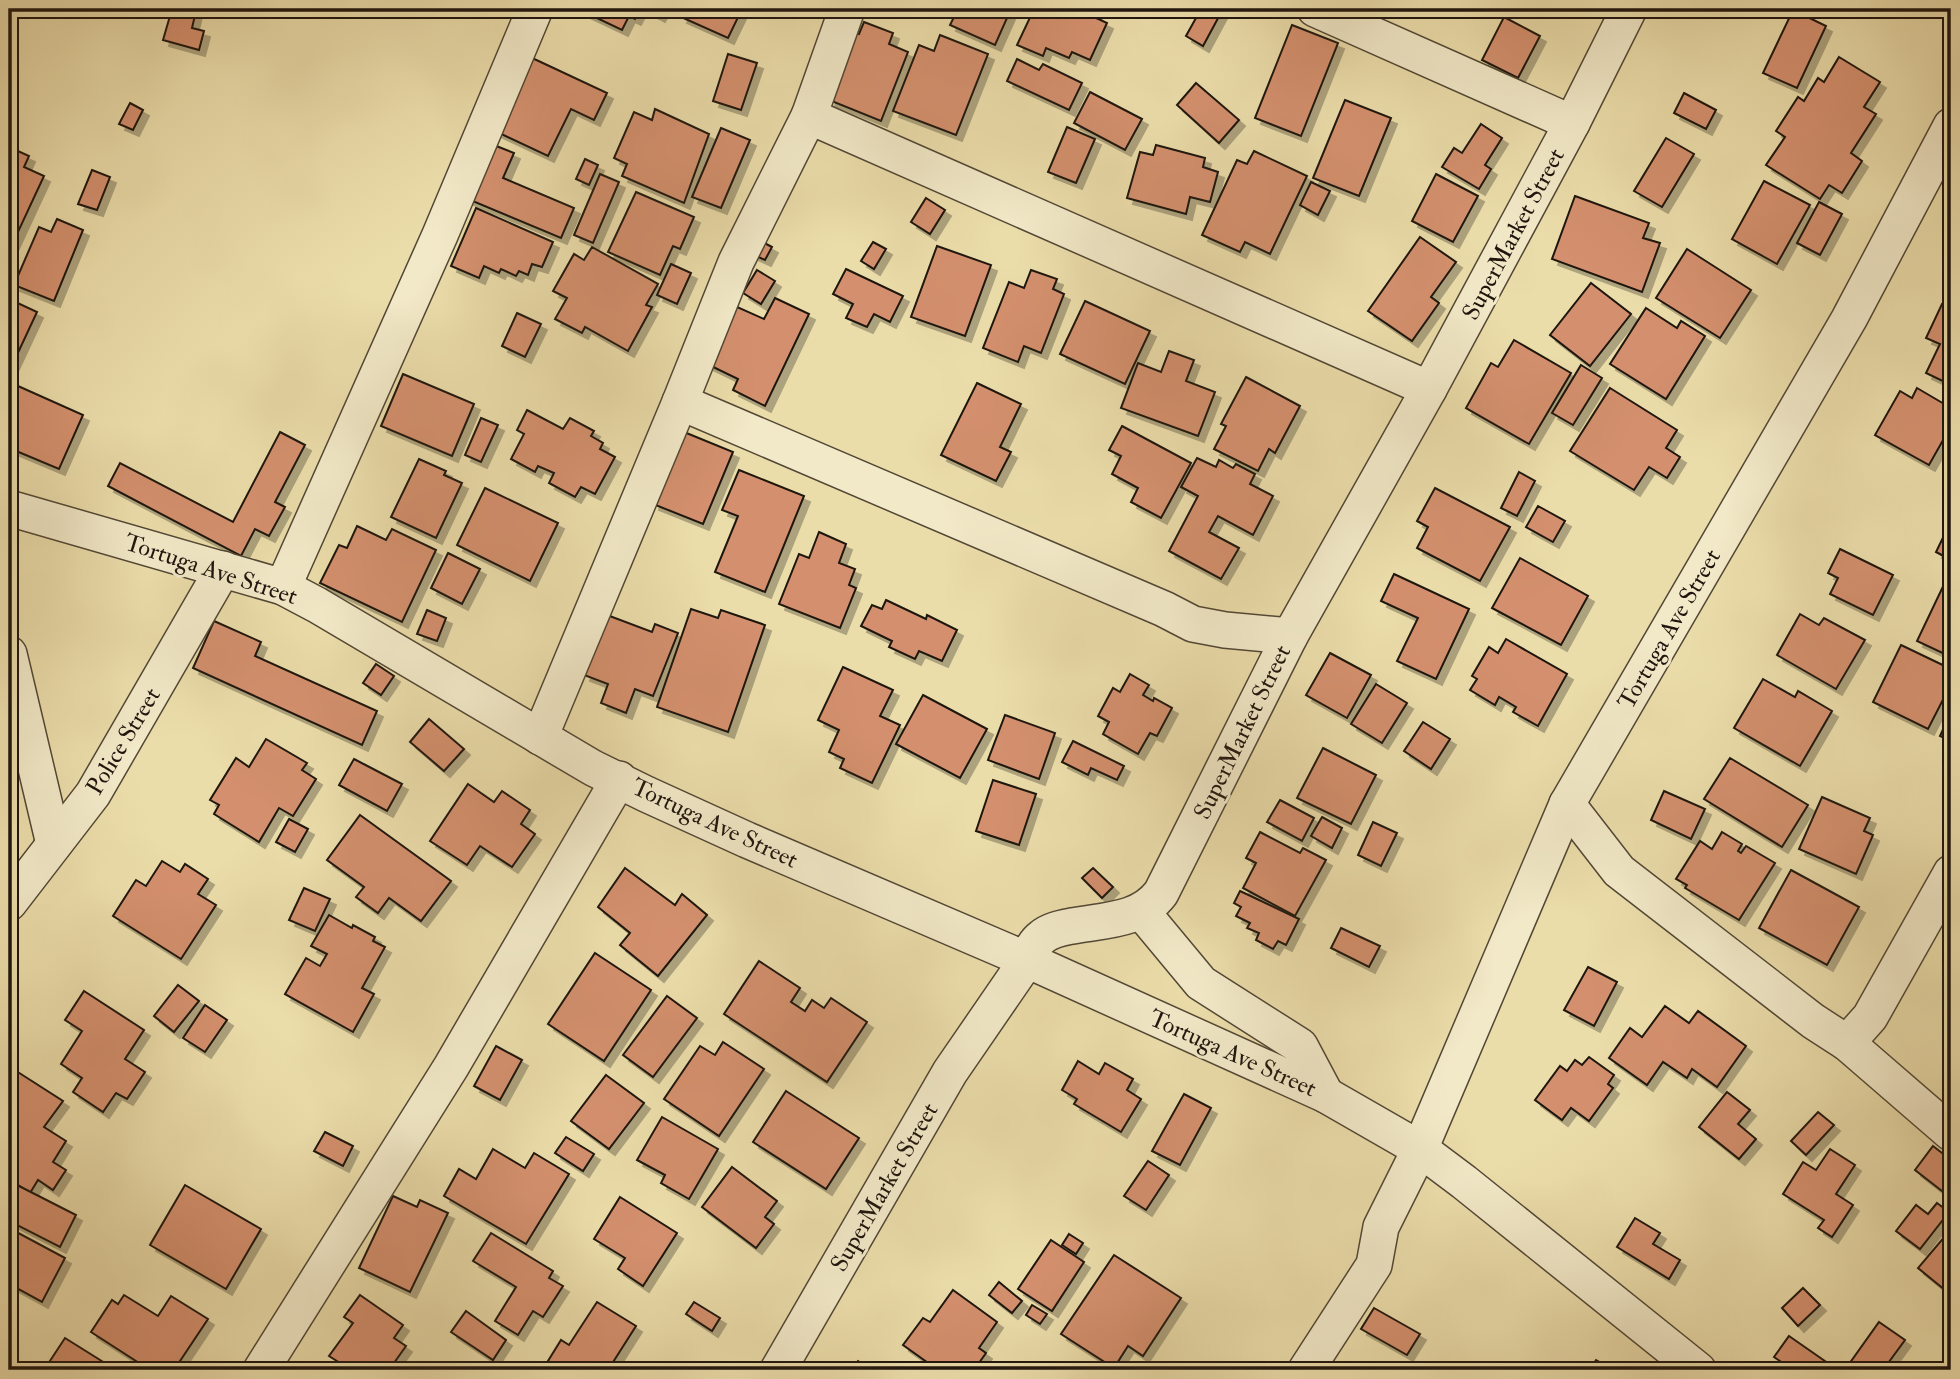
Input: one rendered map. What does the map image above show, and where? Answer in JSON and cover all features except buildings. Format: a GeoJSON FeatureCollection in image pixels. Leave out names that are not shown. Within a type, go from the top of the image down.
{"type":"FeatureCollection","features":[{"type":"Feature","properties":{"kind":"street"},"geometry":{"type":"LineString","coordinates":[[283,587],[440,235],[535,9]]}},
{"type":"Feature","properties":{"kind":"street"},"geometry":{"type":"LineString","coordinates":[[540,737],[736,262],[809,116],[847,9]]}},
{"type":"Feature","properties":{"kind":"street"},"geometry":{"type":"LineString","coordinates":[[1315,9],[1572,123]]}},
{"type":"Feature","properties":{"kind":"street","name":"SuperMarket Street"},"geometry":{"type":"LineString","coordinates":[[778,1370],[950,1072],[1027,960],[1033,946],[1042,936],[1054,930],[1142,912],[1153,904],[1161,893],[1290,636],[1429,389],[1572,123],[1629,9]]}},
{"type":"Feature","properties":{"kind":"street"},"geometry":{"type":"LineString","coordinates":[[809,116],[1429,389]]}},
{"type":"Feature","properties":{"kind":"street","name":"Tortuga Ave Street"},"geometry":{"type":"LineString","coordinates":[[1420,1149],[1567,804],[1849,320],[1951,126]]}},
{"type":"Feature","properties":{"kind":"street"},"geometry":{"type":"LineString","coordinates":[[680,402],[1164,609],[1193,624],[1290,636]]}},
{"type":"Feature","properties":{"kind":"street","name":"Tortuga Ave Street"},"geometry":{"type":"LineString","coordinates":[[9,508],[283,587],[593,768],[646,794],[1027,960],[1326,1095],[1420,1149],[1698,1370]]}},
{"type":"Feature","properties":{"kind":"street","name":"Police Street"},"geometry":{"type":"LineString","coordinates":[[13,893],[93,794],[223,569]]}},
{"type":"Feature","properties":{"kind":"street"},"geometry":{"type":"LineString","coordinates":[[9,654],[54,844]]}},
{"type":"Feature","properties":{"kind":"street"},"geometry":{"type":"LineString","coordinates":[[261,1370],[451,1067],[619,779]]}},
{"type":"Feature","properties":{"kind":"street"},"geometry":{"type":"LineString","coordinates":[[1567,804],[1619,871],[1813,1021],[1847,1043],[1951,1132]]}},
{"type":"Feature","properties":{"kind":"street"},"geometry":{"type":"LineString","coordinates":[[1847,1043],[1870,1017],[1951,873]]}},
{"type":"Feature","properties":{"kind":"street"},"geometry":{"type":"LineString","coordinates":[[1142,912],[1202,983],[1300,1046],[1326,1095]]}},
{"type":"Feature","properties":{"kind":"street"},"geometry":{"type":"LineString","coordinates":[[1306,1370],[1374,1265],[1381,1227],[1420,1149]]}}]}
